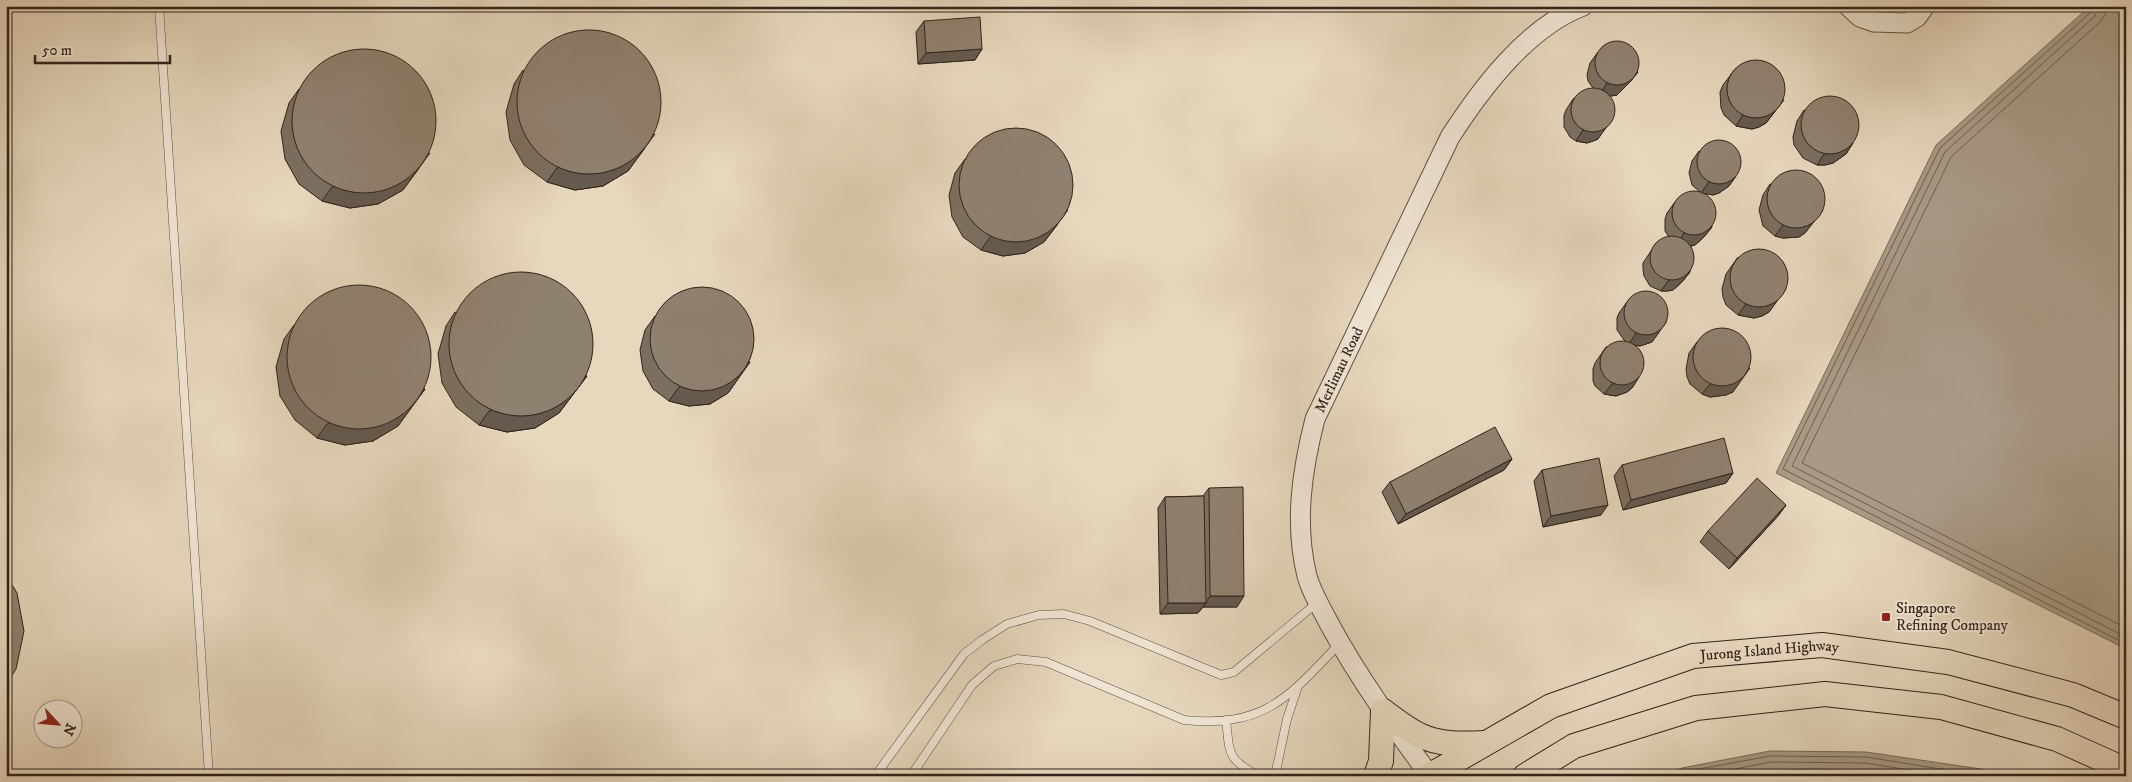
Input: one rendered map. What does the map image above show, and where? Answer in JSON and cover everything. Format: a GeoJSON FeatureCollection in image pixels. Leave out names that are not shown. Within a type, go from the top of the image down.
{"type":"FeatureCollection","features":[{"type":"Feature","properties":{"kind":"main road","name":"Jurong Island Highway"},"geometry":{"type":"LineString","coordinates":[[1429,776],[1551,706],[1693,656],[1822,645],[1948,662],[2073,694],[2126,717]]}},
{"type":"Feature","properties":{"kind":"main road"},"geometry":{"type":"LineString","coordinates":[[1526,776],[1574,746],[1696,708],[1826,694],[1941,707],[2057,739],[2126,770]]}},
{"type":"Feature","properties":{"kind":"main road"},"geometry":{"type":"LineString","coordinates":[[1383,711],[1418,735],[1426,738],[1442,742],[1466,744],[1488,742]]}},
{"type":"Feature","properties":{"kind":"main road"},"geometry":{"type":"LineString","coordinates":[[1376,776],[1381,761],[1383,711]]}},
{"type":"Feature","properties":{"kind":"street","name":"Merlimau Road"},"geometry":{"type":"LineString","coordinates":[[1429,776],[1383,711],[1340,643],[1318,602],[1308,577],[1303,553],[1300,502],[1305,459],[1314,419],[1450,137],[1473,102],[1530,39],[1556,20],[1583,6]]}},
{"type":"Feature","properties":{"kind":"street"},"geometry":{"type":"LineString","coordinates":[[1848,6],[1860,17],[1874,22],[1907,23],[1917,17],[1925,6]]}},
{"type":"Feature","properties":{"kind":"lane"},"geometry":{"type":"LineString","coordinates":[[159,6],[209,776]]}},
{"type":"Feature","properties":{"kind":"lane"},"geometry":{"type":"LineString","coordinates":[[875,776],[964,654],[1007,624],[1038,615],[1064,614],[1090,621],[1221,675],[1234,672],[1318,602]]}},
{"type":"Feature","properties":{"kind":"lane"},"geometry":{"type":"LineString","coordinates":[[912,776],[915,768],[972,685],[994,666],[1017,659],[1046,662],[1184,720],[1207,722],[1242,718],[1271,708],[1296,689],[1340,643]]}},
{"type":"Feature","properties":{"kind":"lane"},"geometry":{"type":"LineString","coordinates":[[1275,776],[1287,719],[1296,689]]}},
{"type":"Feature","properties":{"kind":"lane"},"geometry":{"type":"LineString","coordinates":[[1226,720],[1230,756],[1259,776]]}},
{"type":"Feature","properties":{"kind":"water"},"geometry":{"type":"Polygon","coordinates":[[[2090,6],[2126,6],[2126,649],[1776,473],[1936,145],[2090,6]]]}},
{"type":"Feature","properties":{"kind":"water"},"geometry":{"type":"Polygon","coordinates":[[[1770,751],[1866,752],[1981,769],[1998,776],[1662,776],[1682,768],[1770,751]]]}},
{"type":"Feature","properties":{"kind":"building"},"geometry":{"type":"Polygon","coordinates":[[[980,17],[982,49],[926,53],[924,21],[980,17]]]}},
{"type":"Feature","properties":{"kind":"building"},"geometry":{"type":"Polygon","coordinates":[[[589,30],[617,35],[640,51],[656,74],[661,102],[656,130],[640,153],[617,169],[589,174],[561,169],[538,153],[522,130],[517,102],[522,74],[538,51],[561,35],[589,30]]]}},
{"type":"Feature","properties":{"kind":"building"},"geometry":{"type":"Polygon","coordinates":[[[1617,41],[1629,45],[1635,51],[1639,63],[1635,75],[1629,81],[1617,85],[1605,81],[1599,75],[1595,63],[1599,51],[1605,45],[1617,41]]]}},
{"type":"Feature","properties":{"kind":"building"},"geometry":{"type":"Polygon","coordinates":[[[364,49],[392,54],[415,70],[431,93],[436,121],[431,149],[415,172],[392,188],[364,193],[336,188],[313,172],[297,149],[292,121],[297,93],[313,70],[336,54],[364,49]]]}},
{"type":"Feature","properties":{"kind":"building"},"geometry":{"type":"Polygon","coordinates":[[[1756,60],[1767,62],[1780,73],[1785,89],[1783,100],[1772,113],[1756,118],[1745,116],[1732,105],[1727,89],[1729,78],[1740,65],[1756,60]]]}},
{"type":"Feature","properties":{"kind":"building"},"geometry":{"type":"Polygon","coordinates":[[[1593,88],[1605,92],[1611,98],[1615,110],[1611,122],[1605,128],[1593,132],[1581,128],[1575,122],[1571,110],[1575,98],[1581,92],[1593,88]]]}},
{"type":"Feature","properties":{"kind":"building"},"geometry":{"type":"Polygon","coordinates":[[[1830,96],[1841,98],[1854,109],[1859,125],[1857,136],[1846,149],[1830,154],[1819,152],[1806,141],[1801,125],[1803,114],[1814,101],[1830,96]]]}},
{"type":"Feature","properties":{"kind":"building"},"geometry":{"type":"Polygon","coordinates":[[[1016,128],[1038,133],[1056,145],[1068,163],[1073,185],[1068,207],[1056,225],[1038,237],[1016,242],[994,237],[976,225],[964,207],[959,185],[964,163],[976,145],[994,133],[1016,128]]]}},
{"type":"Feature","properties":{"kind":"building"},"geometry":{"type":"Polygon","coordinates":[[[1719,140],[1731,144],[1737,150],[1741,162],[1737,174],[1731,180],[1719,184],[1707,180],[1701,174],[1697,162],[1701,150],[1707,144],[1719,140]]]}},
{"type":"Feature","properties":{"kind":"building"},"geometry":{"type":"Polygon","coordinates":[[[1796,170],[1807,172],[1820,183],[1825,199],[1823,210],[1812,223],[1796,228],[1785,226],[1772,215],[1767,199],[1769,188],[1780,175],[1796,170]]]}},
{"type":"Feature","properties":{"kind":"building"},"geometry":{"type":"Polygon","coordinates":[[[1694,191],[1706,195],[1712,201],[1716,213],[1712,225],[1706,231],[1694,235],[1682,231],[1676,225],[1672,213],[1676,201],[1682,195],[1694,191]]]}},
{"type":"Feature","properties":{"kind":"building"},"geometry":{"type":"Polygon","coordinates":[[[1672,236],[1684,240],[1690,246],[1694,258],[1690,270],[1684,276],[1672,280],[1660,276],[1654,270],[1650,258],[1654,246],[1660,240],[1672,236]]]}},
{"type":"Feature","properties":{"kind":"building"},"geometry":{"type":"Polygon","coordinates":[[[1759,249],[1770,251],[1783,262],[1788,278],[1786,289],[1775,302],[1759,307],[1748,305],[1735,294],[1730,278],[1732,267],[1743,254],[1759,249]]]}},
{"type":"Feature","properties":{"kind":"building"},"geometry":{"type":"Polygon","coordinates":[[[521,272],[549,277],[572,293],[588,316],[593,344],[588,372],[572,395],[549,411],[521,416],[493,411],[470,395],[454,372],[449,344],[454,316],[470,293],[493,277],[521,272]]]}},
{"type":"Feature","properties":{"kind":"building"},"geometry":{"type":"Polygon","coordinates":[[[359,285],[387,290],[410,306],[426,329],[431,357],[426,385],[410,408],[387,424],[359,429],[331,424],[308,408],[292,385],[287,357],[292,329],[308,306],[331,290],[359,285]]]}},
{"type":"Feature","properties":{"kind":"building"},"geometry":{"type":"Polygon","coordinates":[[[702,287],[722,291],[731,295],[739,302],[746,310],[750,319],[754,339],[750,359],[746,368],[739,376],[731,383],[722,387],[702,391],[682,387],[673,383],[665,376],[658,368],[654,359],[650,339],[654,319],[658,310],[665,302],[673,295],[682,291],[702,287]]]}},
{"type":"Feature","properties":{"kind":"building"},"geometry":{"type":"Polygon","coordinates":[[[1646,291],[1658,295],[1664,301],[1668,313],[1664,325],[1658,331],[1646,335],[1634,331],[1628,325],[1624,313],[1628,301],[1634,295],[1646,291]]]}},
{"type":"Feature","properties":{"kind":"building"},"geometry":{"type":"Polygon","coordinates":[[[1722,328],[1733,330],[1746,341],[1751,357],[1749,368],[1738,381],[1722,386],[1711,384],[1698,373],[1693,357],[1695,346],[1706,333],[1722,328]]]}},
{"type":"Feature","properties":{"kind":"building"},"geometry":{"type":"Polygon","coordinates":[[[1622,341],[1634,345],[1640,351],[1644,363],[1640,375],[1634,381],[1622,385],[1610,381],[1604,375],[1600,363],[1604,351],[1610,345],[1622,341]]]}},
{"type":"Feature","properties":{"kind":"building"},"geometry":{"type":"Polygon","coordinates":[[[1495,427],[1512,459],[1406,514],[1390,482],[1495,427]]]}},
{"type":"Feature","properties":{"kind":"building"},"geometry":{"type":"Polygon","coordinates":[[[1724,438],[1733,473],[1631,500],[1622,465],[1724,438]]]}},
{"type":"Feature","properties":{"kind":"building"},"geometry":{"type":"Polygon","coordinates":[[[1599,458],[1608,505],[1551,516],[1542,470],[1599,458]]]}},
{"type":"Feature","properties":{"kind":"building"},"geometry":{"type":"Polygon","coordinates":[[[1757,478],[1786,505],[1737,558],[1708,531],[1757,478]]]}},
{"type":"Feature","properties":{"kind":"building"},"geometry":{"type":"Polygon","coordinates":[[[1243,487],[1244,596],[1210,596],[1209,488],[1243,487]]]}},
{"type":"Feature","properties":{"kind":"building"},"geometry":{"type":"Polygon","coordinates":[[[1204,496],[1206,603],[1168,603],[1165,497],[1204,496]]]}},
{"type":"Feature","properties":{"kind":"building"},"geometry":{"type":"Polygon","coordinates":[[[6,575],[17,593],[24,631],[16,669],[6,685],[6,575]]]}},
{"type":"Feature","properties":{"kind":"place","name":"Singapore Refining Company"},"geometry":{"type":"Point","coordinates":[1886,617]}}]}
